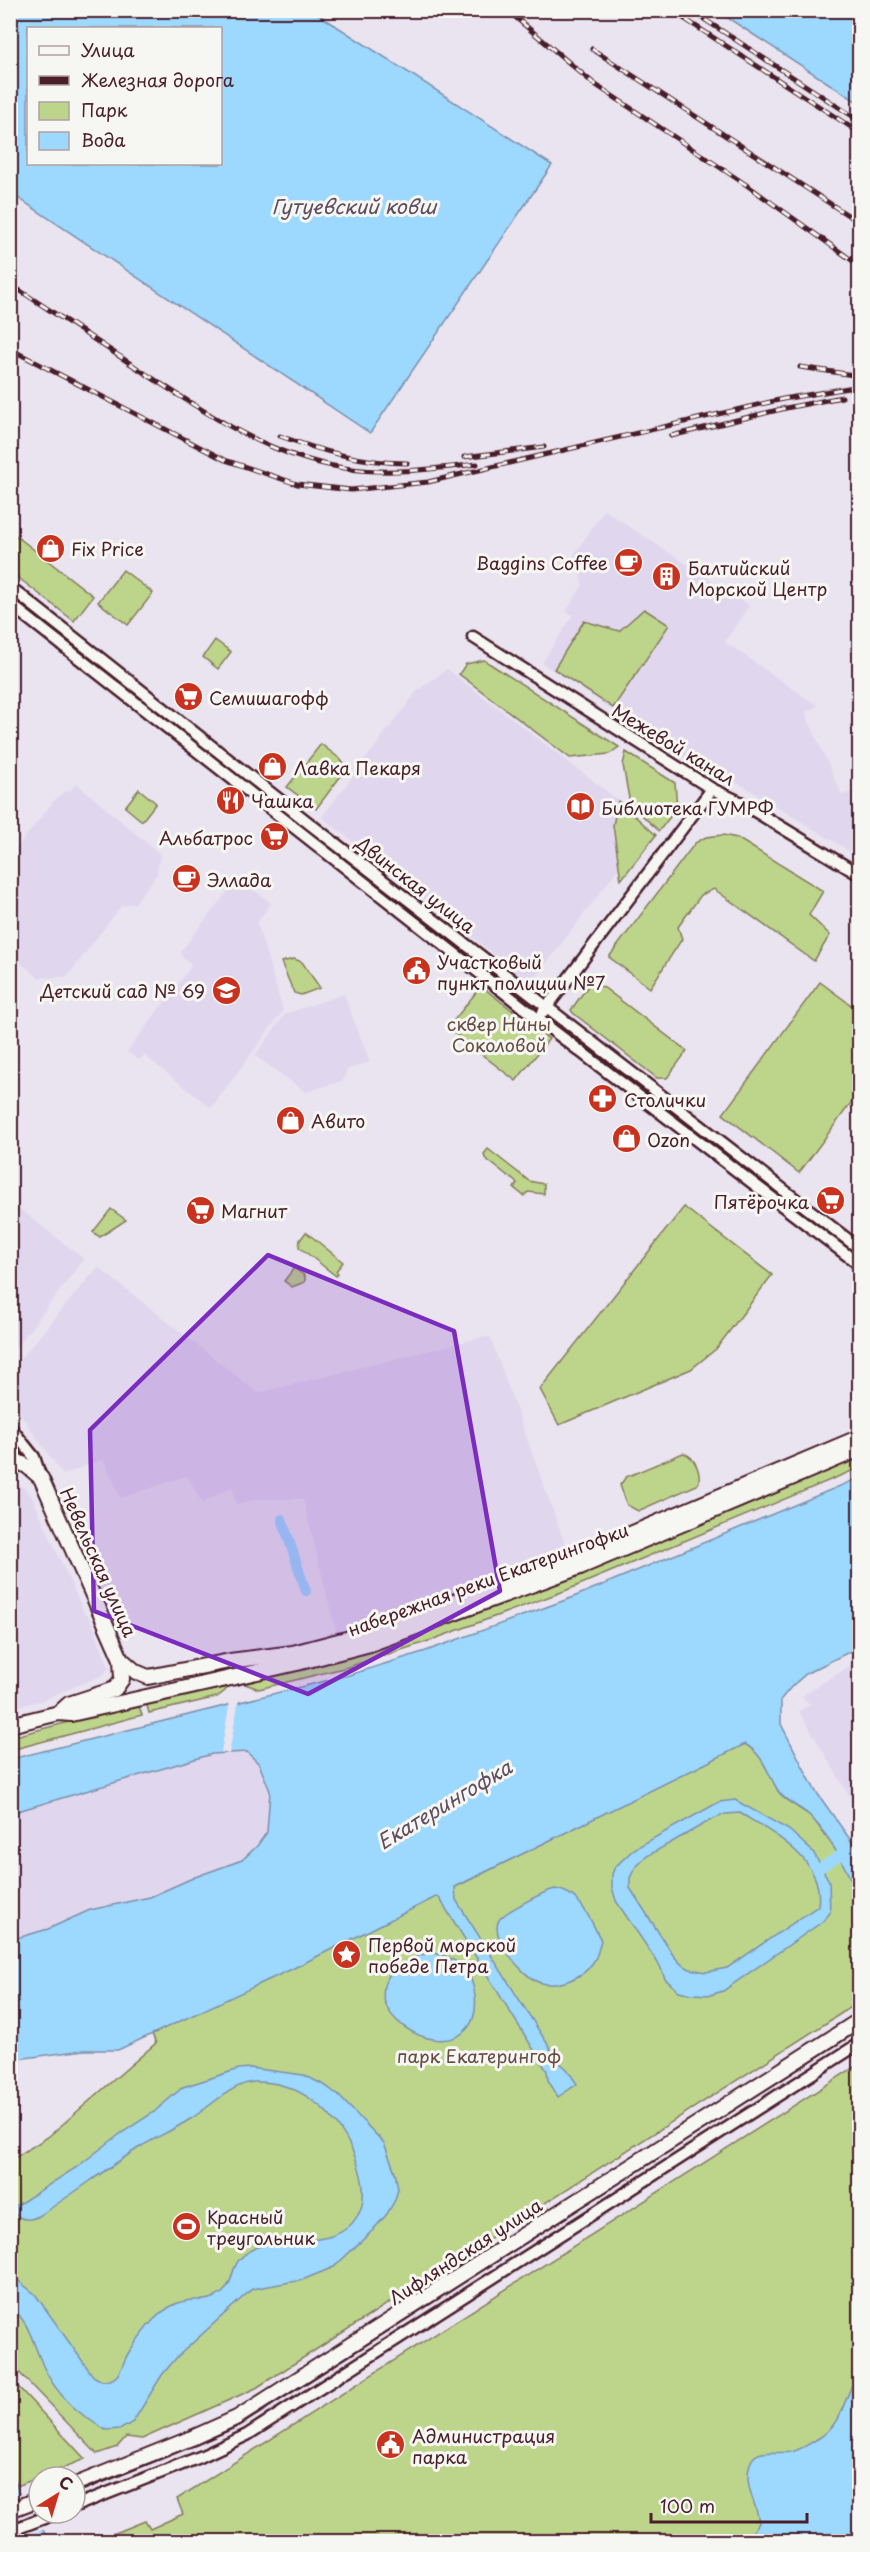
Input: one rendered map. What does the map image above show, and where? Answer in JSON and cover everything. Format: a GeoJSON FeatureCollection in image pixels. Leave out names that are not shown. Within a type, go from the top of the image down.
{"type":"FeatureCollection","features":[{"type":"Feature","properties":{"kind":"main road","name":"набережная реки Екатерингофки"},"geometry":{"type":"LineString","coordinates":[[154,1676],[293,1653],[369,1633],[576,1557],[860,1437]]}},
{"type":"Feature","properties":{"kind":"main road","name":"набережная реки Екатерингофки"},"geometry":{"type":"LineString","coordinates":[[10,1725],[59,1713],[71,1714],[306,1661],[370,1644],[580,1567],[860,1449]]}},
{"type":"Feature","properties":{"kind":"main road","name":"Невельская улица"},"geometry":{"type":"LineString","coordinates":[[10,1458],[27,1466],[41,1478],[122,1659],[141,1676],[154,1676]]}},
{"type":"Feature","properties":{"kind":"main road"},"geometry":{"type":"LineString","coordinates":[[59,1713],[69,1704],[115,1689],[122,1679],[122,1659]]}},
{"type":"Feature","properties":{"kind":"main road","name":"Лифляндская улица"},"geometry":{"type":"LineString","coordinates":[[87,2480],[237,2418],[860,2020]]}},
{"type":"Feature","properties":{"kind":"main road"},"geometry":{"type":"LineString","coordinates":[[10,2510],[27,2503]]}},
{"type":"Feature","properties":{"kind":"street","name":"Двинская улица"},"geometry":{"type":"LineString","coordinates":[[10,587],[860,1250]]}},
{"type":"Feature","properties":{"kind":"street","name":"Двинская улица"},"geometry":{"type":"LineString","coordinates":[[10,604],[538,1019],[860,1265]]}},
{"type":"Feature","properties":{"kind":"street","name":"Межевой канал"},"geometry":{"type":"LineString","coordinates":[[473,637],[712,789],[740,802],[860,875]]}},
{"type":"Feature","properties":{"kind":"street"},"geometry":{"type":"LineString","coordinates":[[538,1019],[712,789]]}},
{"type":"Feature","properties":{"kind":"street"},"geometry":{"type":"LineString","coordinates":[[10,1427],[34,1457],[41,1478]]}},
{"type":"Feature","properties":{"kind":"street","name":"Лифляндская улица"},"geometry":{"type":"LineString","coordinates":[[87,2501],[200,2457],[247,2434],[860,2043]]}},
{"type":"Feature","properties":{"kind":"street"},"geometry":{"type":"LineString","coordinates":[[10,2531],[27,2525]]}},
{"type":"Feature","properties":{"kind":"highlighted area"},"geometry":{"type":"Polygon","coordinates":[[[268,1255],[454,1331],[500,1591],[308,1694],[94,1611],[90,1430],[268,1255]]]}},
{"type":"Feature","properties":{"kind":"shaded area"},"geometry":{"type":"Polygon","coordinates":[[[604,510],[749,605],[725,642],[818,706],[805,712],[842,795],[859,790],[859,857],[740,784],[716,779],[542,663],[573,615],[566,611],[583,585],[574,555],[604,510]]]}},
{"type":"Feature","properties":{"kind":"shaded area"},"geometry":{"type":"Polygon","coordinates":[[[447,669],[618,800],[649,828],[531,984],[322,817],[417,691],[447,669]]]}},
{"type":"Feature","properties":{"kind":"shaded area"},"geometry":{"type":"Polygon","coordinates":[[[76,783],[160,854],[157,874],[135,903],[121,906],[67,977],[39,978],[11,955],[11,847],[18,846],[53,802],[62,793],[71,790],[76,783]]]}},
{"type":"Feature","properties":{"kind":"shaded area","name":"Детский сад № 69"},"geometry":{"type":"Polygon","coordinates":[[[238,878],[271,903],[257,923],[283,1011],[211,1108],[144,1055],[139,1060],[127,1052],[192,965],[182,957],[181,951],[238,878]]]}},
{"type":"Feature","properties":{"kind":"shaded area"},"geometry":{"type":"Polygon","coordinates":[[[344,994],[370,1062],[348,1069],[342,1081],[306,1092],[255,1056],[285,1014],[344,994]]]}},
{"type":"Feature","properties":{"kind":"shaded area"},"geometry":{"type":"Polygon","coordinates":[[[11,1202],[84,1259],[10,1354],[11,1202]]]}},
{"type":"Feature","properties":{"kind":"shaded area"},"geometry":{"type":"Polygon","coordinates":[[[98,1267],[258,1393],[490,1337],[568,1552],[450,1595],[336,1632],[303,1499],[259,1499],[236,1505],[232,1487],[202,1503],[187,1476],[121,1498],[103,1459],[63,1475],[11,1401],[11,1370],[98,1267]]]}},
{"type":"Feature","properties":{"kind":"shaded area"},"geometry":{"type":"Polygon","coordinates":[[[11,1479],[27,1490],[33,1499],[85,1615],[88,1615],[93,1625],[109,1668],[103,1675],[40,1701],[11,1708],[11,1479]]]}},
{"type":"Feature","properties":{"kind":"shaded area"},"geometry":{"type":"Polygon","coordinates":[[[859,1660],[859,1812],[799,1711],[810,1705],[802,1696],[859,1660]]]}},
{"type":"Feature","properties":{"kind":"shaded area"},"geometry":{"type":"Polygon","coordinates":[[[247,1752],[259,1764],[270,1791],[267,1832],[257,1846],[242,1860],[150,1897],[90,1910],[48,1929],[11,1940],[10,1813],[212,1754],[247,1752]]]}},
{"type":"Feature","properties":{"kind":"green space"},"geometry":{"type":"Polygon","coordinates":[[[10,531],[93,596],[74,621],[11,572],[10,531]]]}},
{"type":"Feature","properties":{"kind":"green space"},"geometry":{"type":"Polygon","coordinates":[[[123,570],[153,593],[128,625],[98,602],[123,570]]]}},
{"type":"Feature","properties":{"kind":"green space"},"geometry":{"type":"Polygon","coordinates":[[[644,609],[669,625],[613,708],[554,669],[584,621],[619,631],[644,609]]]}},
{"type":"Feature","properties":{"kind":"green space"},"geometry":{"type":"Polygon","coordinates":[[[215,640],[231,652],[218,669],[203,657],[215,640]]]}},
{"type":"Feature","properties":{"kind":"green space"},"geometry":{"type":"Polygon","coordinates":[[[484,660],[619,747],[609,754],[570,758],[459,674],[466,664],[484,660]]]}},
{"type":"Feature","properties":{"kind":"green space"},"geometry":{"type":"Polygon","coordinates":[[[321,744],[346,766],[316,809],[287,787],[321,744]]]}},
{"type":"Feature","properties":{"kind":"green space"},"geometry":{"type":"Polygon","coordinates":[[[626,752],[675,783],[677,808],[659,831],[630,804],[623,765],[626,752]]]}},
{"type":"Feature","properties":{"kind":"green space"},"geometry":{"type":"Polygon","coordinates":[[[139,789],[156,803],[142,821],[125,807],[139,789]]]}},
{"type":"Feature","properties":{"kind":"green space"},"geometry":{"type":"Polygon","coordinates":[[[618,801],[656,835],[621,880],[613,825],[618,801]]]}},
{"type":"Feature","properties":{"kind":"green space"},"geometry":{"type":"Polygon","coordinates":[[[723,835],[737,838],[823,891],[809,915],[830,935],[814,961],[714,889],[701,895],[678,927],[682,939],[650,988],[609,957],[695,843],[706,837],[723,835]]]}},
{"type":"Feature","properties":{"kind":"green space"},"geometry":{"type":"Polygon","coordinates":[[[294,959],[302,962],[320,988],[301,995],[294,993],[281,962],[294,959]]]}},
{"type":"Feature","properties":{"kind":"green space"},"geometry":{"type":"Polygon","coordinates":[[[820,982],[859,1011],[859,1092],[799,1173],[723,1114],[820,982]]]}},
{"type":"Feature","properties":{"kind":"green space"},"geometry":{"type":"Polygon","coordinates":[[[590,983],[603,987],[687,1051],[667,1078],[657,1078],[573,1013],[571,1010],[590,983]]]}},
{"type":"Feature","properties":{"kind":"green space","name":"сквер Нины Соколовой"},"geometry":{"type":"Polygon","coordinates":[[[481,986],[549,1039],[516,1081],[448,1028],[481,986]]]}},
{"type":"Feature","properties":{"kind":"green space"},"geometry":{"type":"Polygon","coordinates":[[[488,1149],[529,1181],[544,1184],[544,1194],[528,1192],[524,1196],[514,1188],[517,1183],[485,1158],[484,1154],[488,1149]]]}},
{"type":"Feature","properties":{"kind":"green space"},"geometry":{"type":"Polygon","coordinates":[[[684,1207],[772,1275],[716,1349],[691,1369],[559,1425],[540,1389],[684,1207]]]}},
{"type":"Feature","properties":{"kind":"green space"},"geometry":{"type":"Polygon","coordinates":[[[111,1209],[126,1220],[100,1237],[93,1232],[111,1209]]]}},
{"type":"Feature","properties":{"kind":"green space"},"geometry":{"type":"Polygon","coordinates":[[[306,1232],[343,1262],[336,1271],[338,1273],[336,1276],[299,1247],[300,1240],[306,1232]]]}},
{"type":"Feature","properties":{"kind":"green space"},"geometry":{"type":"Polygon","coordinates":[[[294,1268],[305,1276],[305,1282],[292,1287],[284,1281],[294,1268]]]}},
{"type":"Feature","properties":{"kind":"green space"},"geometry":{"type":"Polygon","coordinates":[[[683,1453],[697,1466],[699,1481],[697,1485],[638,1511],[627,1505],[620,1485],[626,1477],[683,1453]]]}},
{"type":"Feature","properties":{"kind":"green space"},"geometry":{"type":"Polygon","coordinates":[[[859,1455],[859,1468],[567,1590],[423,1643],[348,1667],[259,1689],[245,1684],[248,1679],[334,1660],[400,1641],[583,1573],[859,1455]]]}},
{"type":"Feature","properties":{"kind":"green space"},"geometry":{"type":"Polygon","coordinates":[[[230,1683],[217,1697],[149,1713],[146,1702],[230,1683]]]}},
{"type":"Feature","properties":{"kind":"green space"},"geometry":{"type":"Polygon","coordinates":[[[138,1704],[142,1715],[11,1750],[11,1737],[138,1704]]]}},
{"type":"Feature","properties":{"kind":"green space","name":"парк Екатерингоф"},"geometry":{"type":"Polygon","coordinates":[[[745,1744],[759,1753],[778,1791],[785,1799],[812,1817],[843,1860],[859,1897],[859,2002],[256,2388],[142,2439],[126,2437],[117,2447],[97,2454],[11,2364],[11,2160],[48,2137],[156,2043],[152,2034],[745,1744]]]}},
{"type":"Feature","properties":{"kind":"green space"},"geometry":{"type":"Polygon","coordinates":[[[859,2064],[859,2541],[93,2542],[145,2521],[150,2529],[183,2514],[177,2499],[859,2064]]]}},
{"type":"Feature","properties":{"kind":"green space"},"geometry":{"type":"Polygon","coordinates":[[[11,2379],[85,2459],[70,2465],[27,2465],[27,2482],[17,2486],[11,2464],[11,2379]]]}},
{"type":"Feature","properties":{"kind":"water","name":"Гутуевский ковш"},"geometry":{"type":"Polygon","coordinates":[[[10,11],[313,11],[552,165],[370,433],[11,193],[10,11]]]}},
{"type":"Feature","properties":{"kind":"water"},"geometry":{"type":"Polygon","coordinates":[[[717,11],[859,11],[859,103],[717,11]]]}},
{"type":"Feature","properties":{"kind":"water","name":"Екатерингофка"},"geometry":{"type":"Polygon","coordinates":[[[859,1478],[859,1647],[807,1673],[792,1686],[781,1699],[781,1724],[815,1790],[859,1852],[859,1897],[839,1856],[820,1827],[808,1814],[782,1796],[757,1754],[745,1744],[455,1887],[456,1900],[559,2062],[577,2084],[558,2097],[548,2080],[547,2071],[438,1896],[292,1969],[118,2050],[84,2050],[11,2060],[10,1940],[48,1929],[90,1910],[150,1897],[242,1860],[257,1846],[267,1832],[270,1791],[259,1764],[247,1752],[212,1754],[11,1813],[11,1759],[349,1675],[426,1651],[571,1598],[859,1478]]]}},
{"type":"Feature","properties":{"kind":"water"},"geometry":{"type":"Polygon","coordinates":[[[735,1800],[789,1830],[813,1852],[829,1881],[830,1913],[822,1922],[723,1991],[710,1995],[691,1994],[679,1991],[665,1979],[660,1966],[616,1901],[612,1887],[612,1874],[615,1867],[634,1849],[719,1802],[735,1800]],[[740,1813],[726,1814],[711,1820],[647,1856],[635,1868],[630,1878],[630,1888],[673,1955],[681,1964],[690,1969],[706,1972],[727,1968],[818,1906],[818,1889],[814,1875],[805,1861],[781,1839],[740,1813]]]}},
{"type":"Feature","properties":{"kind":"water"},"geometry":{"type":"Polygon","coordinates":[[[555,1889],[572,1895],[578,1901],[601,1940],[595,1959],[584,1972],[561,1983],[545,1984],[532,1978],[516,1964],[503,1946],[497,1927],[499,1920],[507,1913],[538,1895],[555,1889]]]}},
{"type":"Feature","properties":{"kind":"water"},"geometry":{"type":"Polygon","coordinates":[[[434,1953],[456,1961],[462,1966],[474,1989],[475,2007],[471,2024],[466,2030],[452,2038],[436,2039],[419,2035],[404,2026],[391,2014],[384,2000],[384,1985],[393,1971],[412,1958],[434,1953]]]}},
{"type":"Feature","properties":{"kind":"water"},"geometry":{"type":"Polygon","coordinates":[[[250,2068],[304,2075],[326,2086],[339,2096],[384,2143],[395,2172],[398,2189],[395,2200],[387,2214],[372,2231],[334,2267],[302,2280],[252,2289],[177,2357],[162,2375],[133,2422],[121,2429],[106,2430],[70,2404],[49,2378],[23,2320],[11,2307],[11,2275],[35,2294],[93,2376],[102,2381],[109,2380],[117,2376],[134,2344],[160,2314],[185,2301],[218,2296],[229,2285],[239,2260],[251,2250],[266,2244],[333,2236],[347,2228],[358,2215],[363,2196],[361,2175],[354,2155],[338,2126],[319,2105],[307,2097],[282,2085],[268,2082],[246,2083],[229,2091],[179,2126],[140,2147],[39,2216],[23,2219],[11,2209],[77,2167],[120,2134],[154,2112],[183,2087],[239,2069],[250,2068]]]}},
{"type":"Feature","properties":{"kind":"water"},"geometry":{"type":"Polygon","coordinates":[[[859,2372],[859,2541],[746,2541],[759,2523],[748,2484],[749,2467],[752,2460],[756,2455],[762,2453],[797,2450],[827,2432],[839,2416],[859,2372]]]}},
{"type":"Feature","properties":{"kind":"water"},"geometry":{"type":"Polygon","coordinates":[[[10,2464],[18,2492],[27,2506],[27,2525],[39,2525],[46,2535],[58,2541],[32,2541],[11,2510],[10,2464]]]}},
{"type":"Feature","properties":{"kind":"pier"},"geometry":{"type":"Polygon","coordinates":[[[239,1699],[229,1754],[221,1752],[230,1701],[239,1699]]]}},
{"type":"Feature","properties":{"kind":"pier"},"geometry":{"type":"Polygon","coordinates":[[[23,2493],[27,2500],[27,2525],[43,2525],[45,2529],[26,2536],[10,2515],[11,2498],[23,2493]]]}},
{"type":"Feature","properties":{"kind":"waterway"},"geometry":{"type":"LineString","coordinates":[[282,1519],[306,1591]]}},
{"type":"Feature","properties":{"kind":"waterway"},"geometry":{"type":"LineString","coordinates":[[813,1864],[817,1870],[845,1852]]}},
{"type":"Feature","properties":{"kind":"tram line"},"geometry":{"type":"LineString","coordinates":[[87,2487],[195,2445],[241,2424],[860,2030]]}},
{"type":"Feature","properties":{"kind":"tram line"},"geometry":{"type":"LineString","coordinates":[[10,2524],[27,2517]]}},
{"type":"Feature","properties":{"kind":"railway"},"geometry":{"type":"LineString","coordinates":[[507,10],[593,83],[748,186],[860,266]]}},
{"type":"Feature","properties":{"kind":"railway"},"geometry":{"type":"LineString","coordinates":[[671,10],[860,133]]}},
{"type":"Feature","properties":{"kind":"railway"},"geometry":{"type":"LineString","coordinates":[[690,10],[860,121]]}},
{"type":"Feature","properties":{"kind":"railway"},"geometry":{"type":"LineString","coordinates":[[592,49],[860,223]]}},
{"type":"Feature","properties":{"kind":"railway"},"geometry":{"type":"LineString","coordinates":[[10,284],[212,416],[262,443],[289,454],[344,468],[377,471],[477,464]]}},
{"type":"Feature","properties":{"kind":"railway"},"geometry":{"type":"LineString","coordinates":[[10,349],[225,460],[297,484],[351,490],[428,482],[783,399],[860,386]]}},
{"type":"Feature","properties":{"kind":"railway"},"geometry":{"type":"LineString","coordinates":[[800,367],[860,376]]}},
{"type":"Feature","properties":{"kind":"railway"},"geometry":{"type":"LineString","coordinates":[[671,436],[842,397]]}},
{"type":"Feature","properties":{"kind":"railway"},"geometry":{"type":"LineString","coordinates":[[280,436],[342,455],[374,461],[407,463]]}},
{"type":"Feature","properties":{"kind":"railway"},"geometry":{"type":"LineString","coordinates":[[464,457],[544,447]]}},
{"type":"Feature","properties":{"kind":"place","name":"Fix Price"},"geometry":{"type":"Point","coordinates":[50,548]}},
{"type":"Feature","properties":{"kind":"place","name":"Baggins Coffee"},"geometry":{"type":"Point","coordinates":[629,562]}},
{"type":"Feature","properties":{"kind":"place","name":"Балтийский Морской Центр"},"geometry":{"type":"Point","coordinates":[667,577]}},
{"type":"Feature","properties":{"kind":"place","name":"Семишагофф"},"geometry":{"type":"Point","coordinates":[188,697]}},
{"type":"Feature","properties":{"kind":"place","name":"Лавка Пекаря"},"geometry":{"type":"Point","coordinates":[273,767]}},
{"type":"Feature","properties":{"kind":"place","name":"Чашка"},"geometry":{"type":"Point","coordinates":[230,800]}},
{"type":"Feature","properties":{"kind":"place","name":"Библиотека ГУМРФ"},"geometry":{"type":"Point","coordinates":[580,807]}},
{"type":"Feature","properties":{"kind":"place","name":"Альбатрос"},"geometry":{"type":"Point","coordinates":[274,837]}},
{"type":"Feature","properties":{"kind":"place","name":"Эллада"},"geometry":{"type":"Point","coordinates":[186,879]}},
{"type":"Feature","properties":{"kind":"place","name":"Участковый пункт полиции №7"},"geometry":{"type":"Point","coordinates":[416,971]}},
{"type":"Feature","properties":{"kind":"place","name":"Детский сад № 69"},"geometry":{"type":"Point","coordinates":[226,990]}},
{"type":"Feature","properties":{"kind":"place","name":"Столички"},"geometry":{"type":"Point","coordinates":[603,1099]}},
{"type":"Feature","properties":{"kind":"place","name":"Авито"},"geometry":{"type":"Point","coordinates":[290,1120]}},
{"type":"Feature","properties":{"kind":"place","name":"Ozon"},"geometry":{"type":"Point","coordinates":[626,1139]}},
{"type":"Feature","properties":{"kind":"place","name":"Пятёрочка"},"geometry":{"type":"Point","coordinates":[830,1201]}},
{"type":"Feature","properties":{"kind":"place","name":"Магнит"},"geometry":{"type":"Point","coordinates":[200,1210]}},
{"type":"Feature","properties":{"kind":"place","name":"Первой морской победе Петра"},"geometry":{"type":"Point","coordinates":[347,1954]}},
{"type":"Feature","properties":{"kind":"place","name":"Красный треугольник"},"geometry":{"type":"Point","coordinates":[186,2226]}},
{"type":"Feature","properties":{"kind":"place","name":"Администрация парка"},"geometry":{"type":"Point","coordinates":[391,2445]}}]}
